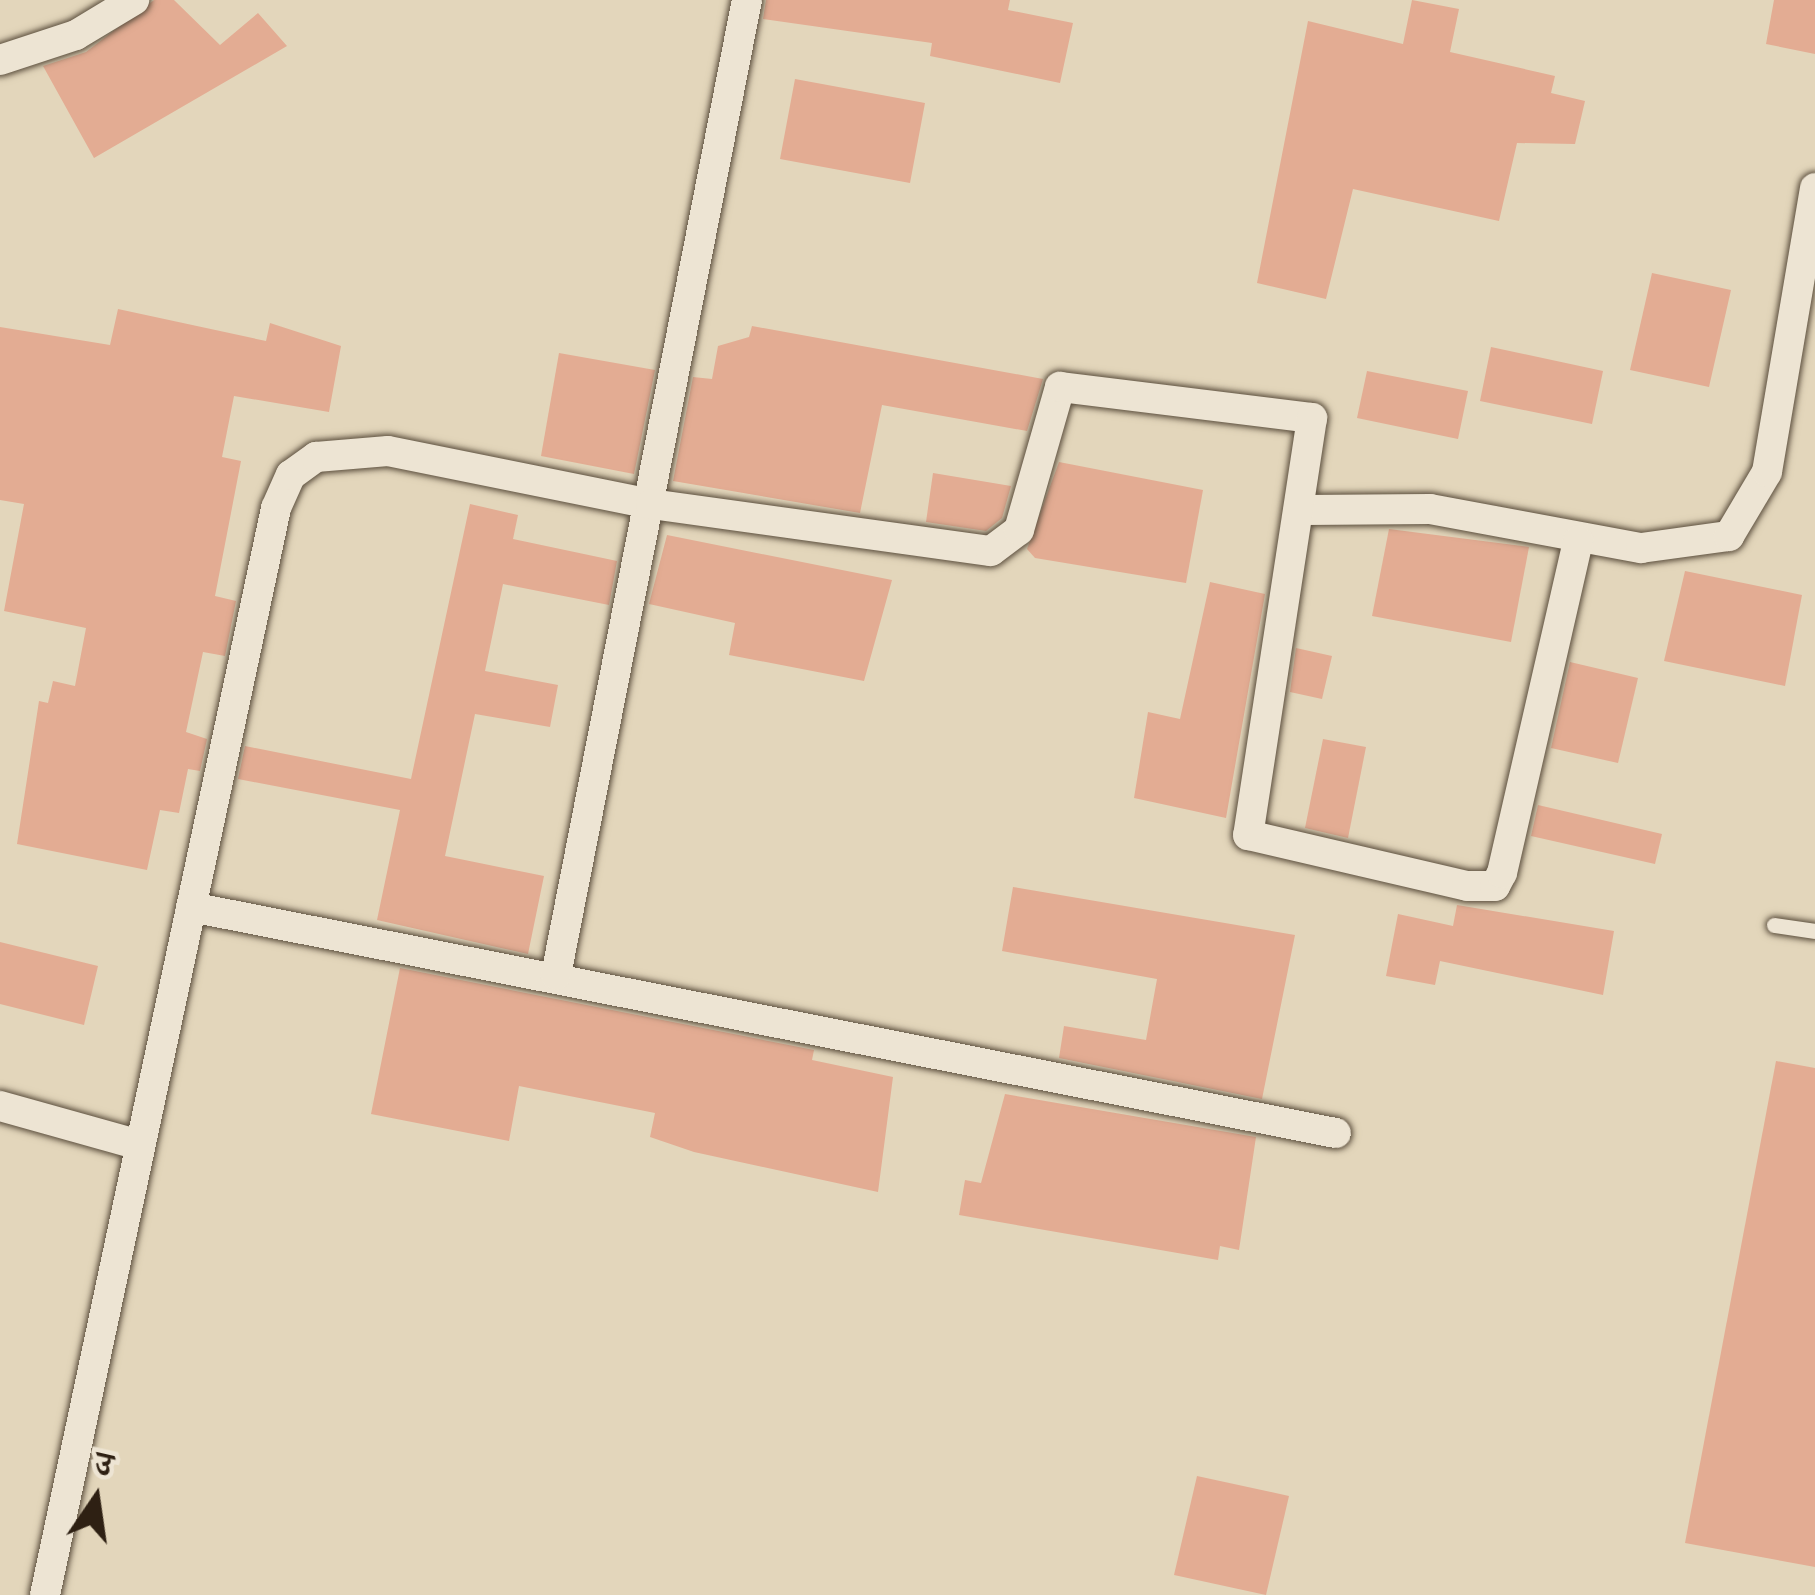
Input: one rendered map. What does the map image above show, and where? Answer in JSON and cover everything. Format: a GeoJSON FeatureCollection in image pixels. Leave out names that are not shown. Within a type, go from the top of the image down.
{"type":"FeatureCollection","features":[{"type":"Feature","properties":{"kind":"street"},"geometry":{"type":"LineString","coordinates":[[0,60],[76,35],[134,0]]}},
{"type":"Feature","properties":{"kind":"street"},"geometry":{"type":"LineString","coordinates":[[556,975],[746,0]]}},
{"type":"Feature","properties":{"kind":"street"},"geometry":{"type":"LineString","coordinates":[[1306,510],[1430,509],[1578,541],[1696,548],[1729,536],[1754,509],[1815,188]]}},
{"type":"Feature","properties":{"kind":"street"},"geometry":{"type":"LineString","coordinates":[[46,1595],[136,1144],[291,475],[316,457],[388,451],[651,504],[991,551],[1019,530],[1049,402],[1060,388],[1088,385],[1312,418],[1306,510],[1248,835],[1467,886],[1495,886],[1502,874],[1578,541]]}},
{"type":"Feature","properties":{"kind":"street"},"geometry":{"type":"LineString","coordinates":[[191,907],[556,975],[1336,1133]]}},
{"type":"Feature","properties":{"kind":"street"},"geometry":{"type":"LineString","coordinates":[[0,1106],[136,1144]]}},
{"type":"Feature","properties":{"kind":"lane"},"geometry":{"type":"LineString","coordinates":[[1774,925],[1815,931]]}},
{"type":"Feature","properties":{"kind":"building"},"geometry":{"type":"Polygon","coordinates":[[[154,0],[174,0],[220,45],[258,13],[287,46],[94,158],[43,66],[86,52],[154,0]]]}},
{"type":"Feature","properties":{"kind":"building"},"geometry":{"type":"Polygon","coordinates":[[[766,0],[1010,0],[1008,10],[1073,23],[1060,83],[930,56],[932,43],[763,19],[766,0]]]}},
{"type":"Feature","properties":{"kind":"building"},"geometry":{"type":"Polygon","coordinates":[[[1412,0],[1459,9],[1450,52],[1555,76],[1551,93],[1585,101],[1575,144],[1517,143],[1499,221],[1353,189],[1326,299],[1257,283],[1308,21],[1403,44],[1412,0]]]}},
{"type":"Feature","properties":{"kind":"building"},"geometry":{"type":"Polygon","coordinates":[[[1774,0],[1815,0],[1815,54],[1766,44],[1774,0]]]}},
{"type":"Feature","properties":{"kind":"building"},"geometry":{"type":"Polygon","coordinates":[[[795,79],[925,103],[910,183],[780,159],[795,79]]]}},
{"type":"Feature","properties":{"kind":"building"},"geometry":{"type":"Polygon","coordinates":[[[1652,273],[1731,290],[1709,387],[1630,370],[1652,273]]]}},
{"type":"Feature","properties":{"kind":"building"},"geometry":{"type":"Polygon","coordinates":[[[118,309],[266,341],[270,323],[341,346],[329,412],[234,396],[222,457],[241,461],[215,596],[236,601],[225,656],[203,652],[186,732],[207,739],[200,771],[188,769],[179,813],[160,810],[147,870],[17,844],[39,701],[48,703],[53,681],[75,686],[86,628],[4,611],[24,504],[0,500],[0,327],[110,345],[118,309]]]}},
{"type":"Feature","properties":{"kind":"building"},"geometry":{"type":"Polygon","coordinates":[[[752,326],[1043,379],[1027,431],[882,405],[860,513],[673,481],[693,377],[712,379],[718,346],[749,337],[752,326]]]}},
{"type":"Feature","properties":{"kind":"building"},"geometry":{"type":"Polygon","coordinates":[[[1491,347],[1603,371],[1592,424],[1480,401],[1491,347]]]}},
{"type":"Feature","properties":{"kind":"building"},"geometry":{"type":"Polygon","coordinates":[[[559,353],[655,370],[634,474],[541,456],[559,353]]]}},
{"type":"Feature","properties":{"kind":"building"},"geometry":{"type":"Polygon","coordinates":[[[1367,371],[1468,391],[1458,439],[1357,418],[1367,371]]]}},
{"type":"Feature","properties":{"kind":"building"},"geometry":{"type":"Polygon","coordinates":[[[1059,462],[1203,490],[1186,583],[1035,558],[1027,549],[1059,462]]]}},
{"type":"Feature","properties":{"kind":"building"},"geometry":{"type":"Polygon","coordinates":[[[933,473],[1011,486],[1002,518],[986,531],[926,522],[933,473]]]}},
{"type":"Feature","properties":{"kind":"building"},"geometry":{"type":"Polygon","coordinates":[[[470,504],[518,515],[513,539],[617,561],[609,605],[503,584],[485,671],[558,685],[550,727],[475,714],[445,856],[544,876],[528,954],[377,920],[400,810],[238,779],[245,746],[411,779],[470,504]]]}},
{"type":"Feature","properties":{"kind":"building"},"geometry":{"type":"Polygon","coordinates":[[[1389,529],[1529,547],[1511,642],[1372,616],[1389,529]]]}},
{"type":"Feature","properties":{"kind":"building"},"geometry":{"type":"Polygon","coordinates":[[[667,535],[892,580],[864,681],[729,655],[735,623],[649,604],[667,535]]]}},
{"type":"Feature","properties":{"kind":"building"},"geometry":{"type":"Polygon","coordinates":[[[1685,571],[1802,595],[1785,686],[1664,661],[1685,571]]]}},
{"type":"Feature","properties":{"kind":"building"},"geometry":{"type":"Polygon","coordinates":[[[1210,582],[1265,594],[1226,818],[1134,798],[1148,712],[1180,719],[1210,582]]]}},
{"type":"Feature","properties":{"kind":"building"},"geometry":{"type":"Polygon","coordinates":[[[1296,648],[1332,656],[1322,699],[1290,692],[1296,648]]]}},
{"type":"Feature","properties":{"kind":"building"},"geometry":{"type":"Polygon","coordinates":[[[1570,662],[1638,678],[1618,763],[1551,748],[1570,662]]]}},
{"type":"Feature","properties":{"kind":"building"},"geometry":{"type":"Polygon","coordinates":[[[1323,739],[1366,747],[1348,838],[1305,828],[1323,739]]]}},
{"type":"Feature","properties":{"kind":"building"},"geometry":{"type":"Polygon","coordinates":[[[1538,805],[1662,834],[1655,864],[1531,836],[1538,805]]]}},
{"type":"Feature","properties":{"kind":"building"},"geometry":{"type":"Polygon","coordinates":[[[1013,887],[1295,935],[1262,1099],[1059,1058],[1064,1026],[1146,1040],[1157,979],[1002,951],[1013,887]]]}},
{"type":"Feature","properties":{"kind":"building"},"geometry":{"type":"Polygon","coordinates":[[[1457,905],[1614,931],[1603,995],[1440,961],[1435,985],[1386,976],[1398,914],[1453,926],[1457,905]]]}},
{"type":"Feature","properties":{"kind":"building"},"geometry":{"type":"Polygon","coordinates":[[[0,942],[98,966],[84,1025],[0,1004],[0,942]]]}},
{"type":"Feature","properties":{"kind":"building"},"geometry":{"type":"Polygon","coordinates":[[[400,968],[814,1050],[812,1060],[893,1077],[878,1192],[694,1152],[650,1137],[655,1113],[519,1086],[509,1141],[371,1114],[400,968]]]}},
{"type":"Feature","properties":{"kind":"building"},"geometry":{"type":"Polygon","coordinates":[[[1776,1061],[1815,1068],[1815,1567],[1685,1543],[1776,1061]]]}},
{"type":"Feature","properties":{"kind":"building"},"geometry":{"type":"Polygon","coordinates":[[[1005,1094],[1256,1137],[1239,1250],[1220,1246],[1218,1260],[959,1215],[965,1180],[981,1183],[1005,1094]]]}},
{"type":"Feature","properties":{"kind":"building"},"geometry":{"type":"Polygon","coordinates":[[[1197,1476],[1289,1496],[1266,1595],[1174,1575],[1197,1476]]]}}]}
